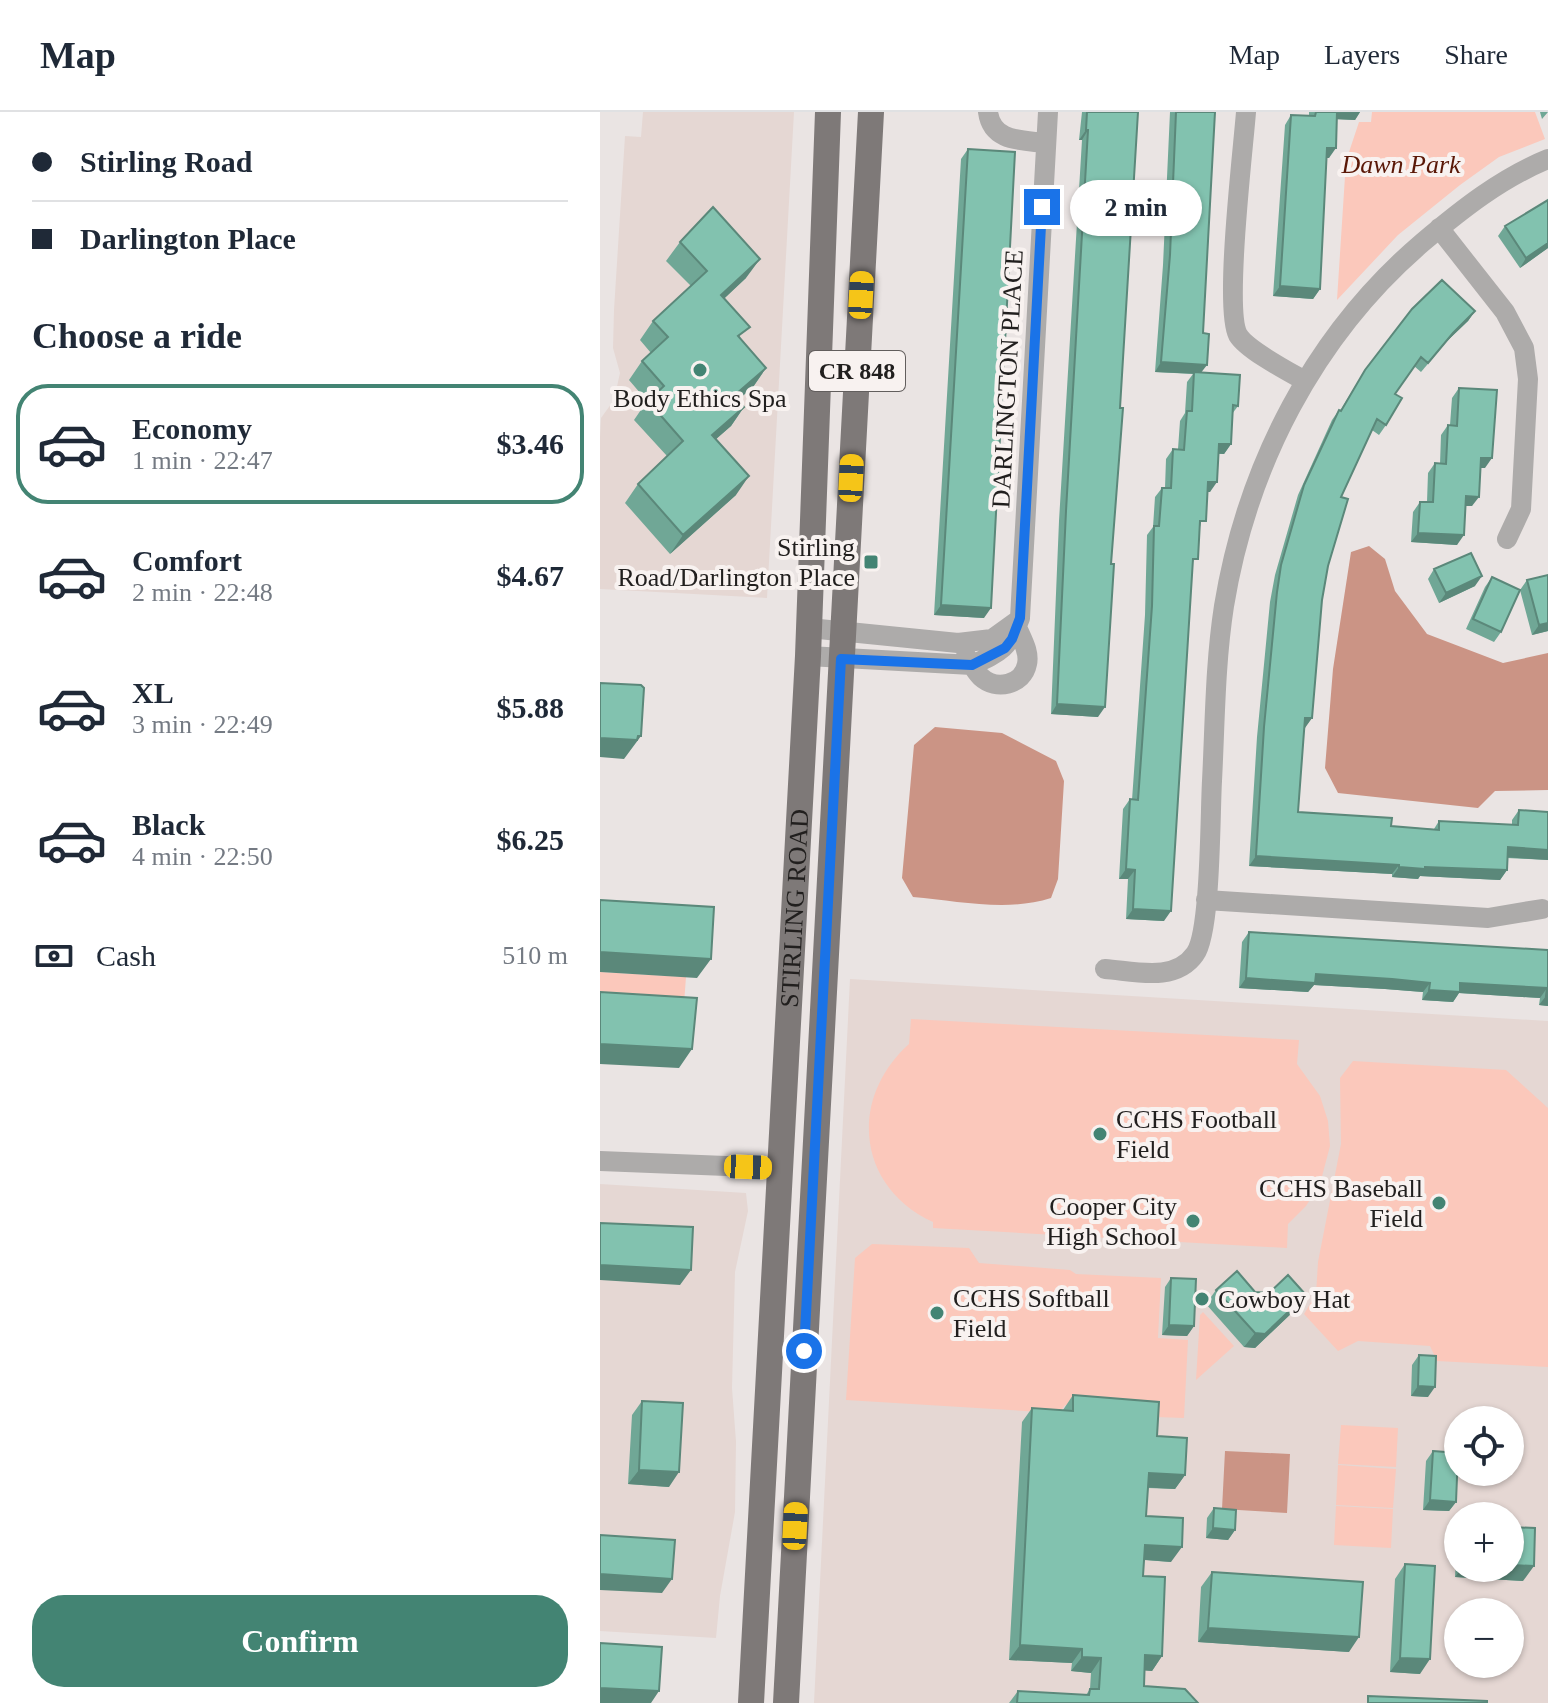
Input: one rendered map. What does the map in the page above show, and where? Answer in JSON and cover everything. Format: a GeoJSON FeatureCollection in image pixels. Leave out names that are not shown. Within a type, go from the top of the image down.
{"type":"FeatureCollection","features":[{"type":"Feature","properties":{"kind":"main road","name":"STIRLING ROAD"},"geometry":{"type":"LineString","coordinates":[[751,1703],[808,656],[828,112]]}},
{"type":"Feature","properties":{"kind":"main road","name":"STIRLING ROAD"},"geometry":{"type":"LineString","coordinates":[[786,1703],[871,112]]}},
{"type":"Feature","properties":{"kind":"main road"},"geometry":{"type":"LineString","coordinates":[[791,957],[825,959]]}},
{"type":"Feature","properties":{"kind":"main road"},"geometry":{"type":"LineString","coordinates":[[767,1410],[801,1412]]}},
{"type":"Feature","properties":{"kind":"street"},"geometry":{"type":"LineString","coordinates":[[988,112],[990,123],[1002,136],[1045,143]]}},
{"type":"Feature","properties":{"kind":"street","name":"DARLINGTON PLACE"},"geometry":{"type":"LineString","coordinates":[[972,665],[990,683],[1002,685],[1022,675],[1028,664],[1019,622],[1048,112]]}},
{"type":"Feature","properties":{"kind":"street"},"geometry":{"type":"LineString","coordinates":[[1246,112],[1232,303],[1238,336],[1273,364],[1305,381]]}},
{"type":"Feature","properties":{"kind":"street"},"geometry":{"type":"LineString","coordinates":[[1105,969],[1161,973],[1181,967],[1201,944],[1206,900],[1218,654],[1224,606],[1233,562],[1257,480],[1305,381],[1337,333],[1373,290],[1439,228],[1472,202],[1526,168],[1548,159]]}},
{"type":"Feature","properties":{"kind":"street"},"geometry":{"type":"LineString","coordinates":[[1439,228],[1505,312],[1524,348],[1528,379],[1521,509],[1507,539]]}},
{"type":"Feature","properties":{"kind":"street"},"geometry":{"type":"LineString","coordinates":[[809,628],[958,643],[992,639],[1019,622]]}},
{"type":"Feature","properties":{"kind":"street"},"geometry":{"type":"LineString","coordinates":[[808,656],[972,665],[1005,648],[1019,622]]}},
{"type":"Feature","properties":{"kind":"street"},"geometry":{"type":"LineString","coordinates":[[908,638],[924,658],[924,663]]}},
{"type":"Feature","properties":{"kind":"street"},"geometry":{"type":"LineString","coordinates":[[958,643],[972,665]]}},
{"type":"Feature","properties":{"kind":"street"},"geometry":{"type":"LineString","coordinates":[[1206,900],[1488,918],[1542,909]]}},
{"type":"Feature","properties":{"kind":"street"},"geometry":{"type":"LineString","coordinates":[[600,1161],[779,1168]]}},
{"type":"Feature","properties":{"kind":"shaded area"},"geometry":{"type":"Polygon","coordinates":[[[643,112],[794,112],[767,598],[600,589],[601,418],[614,400],[620,373],[613,348],[625,136],[641,137],[643,112]]]}},
{"type":"Feature","properties":{"kind":"shaded area"},"geometry":{"type":"Polygon","coordinates":[[[1369,546],[1385,559],[1395,591],[1427,634],[1503,663],[1548,653],[1548,790],[1495,791],[1478,808],[1338,793],[1325,768],[1333,669],[1351,552],[1369,546]]]}},
{"type":"Feature","properties":{"kind":"shaded area"},"geometry":{"type":"Polygon","coordinates":[[[935,727],[1002,733],[1056,761],[1064,781],[1058,879],[1051,898],[1000,905],[913,897],[902,878],[914,745],[935,727]]]}},
{"type":"Feature","properties":{"kind":"shaded area","name":"Cooper City High School"},"geometry":{"type":"Polygon","coordinates":[[[850,979],[1548,1021],[1548,1703],[814,1703],[850,979]]]}},
{"type":"Feature","properties":{"kind":"shaded area"},"geometry":{"type":"Polygon","coordinates":[[[600,1184],[746,1193],[748,1211],[735,1272],[732,1388],[736,1442],[735,1512],[716,1638],[600,1631],[600,1184]]]}},
{"type":"Feature","properties":{"kind":"shaded area"},"geometry":{"type":"Polygon","coordinates":[[[1225,1451],[1290,1454],[1287,1513],[1222,1509],[1225,1451]]]}},
{"type":"Feature","properties":{"kind":"green space","name":"Dawn Park"},"geometry":{"type":"Polygon","coordinates":[[[1372,112],[1535,112],[1545,139],[1499,157],[1460,185],[1398,235],[1337,300],[1346,161],[1359,122],[1371,122],[1372,112]]]}},
{"type":"Feature","properties":{"kind":"green space"},"geometry":{"type":"Polygon","coordinates":[[[600,972],[686,977],[683,1017],[600,1012],[600,972]]]}},
{"type":"Feature","properties":{"kind":"green space"},"geometry":{"type":"Polygon","coordinates":[[[911,1019],[1299,1040],[1297,1064],[1320,1096],[1328,1121],[1330,1146],[1320,1184],[1306,1206],[1288,1224],[1287,1248],[933,1228],[933,1222],[908,1207],[889,1187],[876,1165],[870,1140],[870,1115],[876,1090],[889,1066],[909,1044],[911,1019]]]}},
{"type":"Feature","properties":{"kind":"green space","name":"CCHS Baseball Field"},"geometry":{"type":"Polygon","coordinates":[[[1353,1061],[1506,1070],[1548,1108],[1548,1367],[1437,1361],[1430,1346],[1358,1341],[1338,1351],[1304,1314],[1316,1294],[1318,1262],[1341,1144],[1340,1078],[1353,1061]]]}},
{"type":"Feature","properties":{"kind":"green space"},"geometry":{"type":"Polygon","coordinates":[[[872,1244],[969,1248],[979,1263],[1070,1270],[1076,1274],[1161,1278],[1158,1338],[1188,1340],[1184,1418],[1155,1417],[1149,1408],[1065,1405],[1059,1413],[846,1400],[855,1258],[872,1244]]]}},
{"type":"Feature","properties":{"kind":"green space"},"geometry":{"type":"Polygon","coordinates":[[[1203,1312],[1234,1346],[1196,1380],[1200,1315],[1203,1312]]]}},
{"type":"Feature","properties":{"kind":"green space"},"geometry":{"type":"Polygon","coordinates":[[[1341,1425],[1398,1428],[1396,1467],[1338,1464],[1341,1425]]]}},
{"type":"Feature","properties":{"kind":"green space"},"geometry":{"type":"Polygon","coordinates":[[[1338,1465],[1396,1469],[1393,1508],[1336,1505],[1338,1465]]]}},
{"type":"Feature","properties":{"kind":"green space"},"geometry":{"type":"Polygon","coordinates":[[[1336,1506],[1393,1509],[1391,1548],[1334,1545],[1336,1506]]]}},
{"type":"Feature","properties":{"kind":"building"},"geometry":{"type":"Polygon","coordinates":[[[1087,112],[1138,112],[1105,707],[1057,704],[1087,112]]]}},
{"type":"Feature","properties":{"kind":"building"},"geometry":{"type":"Polygon","coordinates":[[[1176,112],[1215,112],[1203,333],[1209,334],[1207,365],[1161,362],[1170,255],[1176,112]]]}},
{"type":"Feature","properties":{"kind":"building"},"geometry":{"type":"Polygon","coordinates":[[[1316,112],[1337,112],[1336,148],[1327,148],[1320,289],[1280,286],[1291,115],[1315,116],[1316,112]]]}},
{"type":"Feature","properties":{"kind":"building"},"geometry":{"type":"Polygon","coordinates":[[[968,149],[1015,152],[991,608],[941,605],[968,149]]]}},
{"type":"Feature","properties":{"kind":"building"},"geometry":{"type":"Polygon","coordinates":[[[1548,200],[1548,243],[1526,258],[1505,226],[1548,200]]]}},
{"type":"Feature","properties":{"kind":"building"},"geometry":{"type":"Polygon","coordinates":[[[713,207],[760,259],[721,295],[750,327],[738,336],[766,368],[735,395],[744,407],[712,435],[749,476],[683,535],[638,484],[683,441],[648,401],[664,386],[642,361],[668,337],[653,321],[707,271],[680,242],[713,207]]]}},
{"type":"Feature","properties":{"kind":"building"},"geometry":{"type":"Polygon","coordinates":[[[1442,280],[1475,311],[1428,363],[1421,357],[1395,394],[1402,398],[1386,425],[1377,419],[1341,497],[1348,499],[1328,566],[1322,600],[1312,718],[1305,718],[1298,812],[1392,818],[1391,826],[1439,830],[1439,821],[1518,825],[1519,810],[1548,812],[1548,850],[1508,847],[1507,870],[1425,869],[1256,856],[1277,592],[1281,565],[1304,485],[1339,410],[1365,370],[1412,309],[1442,280]]]}},
{"type":"Feature","properties":{"kind":"building"},"geometry":{"type":"Polygon","coordinates":[[[1194,372],[1240,375],[1238,406],[1233,405],[1231,444],[1219,444],[1217,482],[1208,482],[1206,521],[1200,521],[1198,559],[1193,559],[1171,911],[1133,909],[1135,870],[1126,869],[1130,799],[1138,800],[1152,606],[1154,526],[1159,526],[1162,488],[1171,488],[1173,449],[1184,450],[1187,411],[1192,411],[1194,372]]]}},
{"type":"Feature","properties":{"kind":"building"},"geometry":{"type":"Polygon","coordinates":[[[1459,388],[1497,390],[1492,458],[1481,458],[1479,497],[1466,496],[1464,535],[1418,533],[1420,502],[1433,502],[1435,463],[1446,464],[1448,425],[1457,426],[1459,388]]]}},
{"type":"Feature","properties":{"kind":"building"},"geometry":{"type":"Polygon","coordinates":[[[1471,553],[1482,576],[1446,593],[1434,569],[1471,553]]]}},
{"type":"Feature","properties":{"kind":"building"},"geometry":{"type":"Polygon","coordinates":[[[1548,575],[1548,623],[1539,625],[1527,580],[1548,575]]]}},
{"type":"Feature","properties":{"kind":"building"},"geometry":{"type":"Polygon","coordinates":[[[1492,577],[1520,590],[1501,632],[1473,619],[1492,577]]]}},
{"type":"Feature","properties":{"kind":"building"},"geometry":{"type":"Polygon","coordinates":[[[600,683],[641,685],[644,688],[641,736],[637,740],[600,738],[600,683]]]}},
{"type":"Feature","properties":{"kind":"building"},"geometry":{"type":"Polygon","coordinates":[[[600,900],[714,907],[711,959],[600,952],[600,900]]]}},
{"type":"Feature","properties":{"kind":"building"},"geometry":{"type":"Polygon","coordinates":[[[1249,932],[1548,950],[1548,996],[1547,988],[1460,983],[1460,992],[1429,990],[1430,983],[1316,974],[1315,983],[1246,978],[1249,932]]]}},
{"type":"Feature","properties":{"kind":"building"},"geometry":{"type":"Polygon","coordinates":[[[600,992],[697,998],[692,1049],[600,1044],[600,992]]]}},
{"type":"Feature","properties":{"kind":"building"},"geometry":{"type":"Polygon","coordinates":[[[600,1223],[693,1227],[691,1270],[600,1265],[600,1223]]]}},
{"type":"Feature","properties":{"kind":"building"},"geometry":{"type":"Polygon","coordinates":[[[1237,1271],[1255,1292],[1269,1293],[1288,1275],[1306,1295],[1265,1334],[1255,1333],[1216,1290],[1237,1271]]]}},
{"type":"Feature","properties":{"kind":"building"},"geometry":{"type":"Polygon","coordinates":[[[1171,1278],[1196,1279],[1194,1326],[1169,1325],[1171,1278]]]}},
{"type":"Feature","properties":{"kind":"building"},"geometry":{"type":"Polygon","coordinates":[[[1419,1355],[1436,1356],[1435,1387],[1418,1386],[1419,1355]]]}},
{"type":"Feature","properties":{"kind":"building"},"geometry":{"type":"Polygon","coordinates":[[[1073,1395],[1159,1402],[1157,1436],[1187,1438],[1185,1475],[1149,1473],[1146,1516],[1183,1518],[1182,1547],[1145,1545],[1143,1576],[1165,1577],[1162,1656],[1145,1655],[1144,1686],[1185,1689],[1198,1703],[1017,1703],[1018,1691],[1089,1695],[1090,1689],[1099,1689],[1101,1658],[1082,1657],[1082,1649],[1020,1645],[1032,1408],[1073,1411],[1073,1395]]]}},
{"type":"Feature","properties":{"kind":"building"},"geometry":{"type":"Polygon","coordinates":[[[642,1401],[683,1403],[679,1472],[639,1470],[642,1401]]]}},
{"type":"Feature","properties":{"kind":"building"},"geometry":{"type":"Polygon","coordinates":[[[1433,1451],[1444,1452],[1444,1486],[1457,1486],[1456,1502],[1430,1500],[1433,1451]]]}},
{"type":"Feature","properties":{"kind":"building"},"geometry":{"type":"Polygon","coordinates":[[[1214,1508],[1236,1510],[1235,1530],[1213,1528],[1214,1508]]]}},
{"type":"Feature","properties":{"kind":"building"},"geometry":{"type":"Polygon","coordinates":[[[1524,1528],[1535,1528],[1534,1566],[1524,1566],[1524,1528]]]}},
{"type":"Feature","properties":{"kind":"building"},"geometry":{"type":"Polygon","coordinates":[[[600,1535],[675,1540],[672,1579],[600,1574],[600,1535]]]}},
{"type":"Feature","properties":{"kind":"building"},"geometry":{"type":"Polygon","coordinates":[[[1405,1564],[1435,1566],[1430,1659],[1400,1658],[1405,1564]]]}},
{"type":"Feature","properties":{"kind":"building"},"geometry":{"type":"Polygon","coordinates":[[[1212,1572],[1363,1582],[1359,1637],[1208,1628],[1212,1572]]]}},
{"type":"Feature","properties":{"kind":"building"},"geometry":{"type":"Polygon","coordinates":[[[600,1643],[662,1647],[659,1691],[600,1688],[600,1643]]]}},
{"type":"Feature","properties":{"kind":"building"},"geometry":{"type":"Polygon","coordinates":[[[1368,1696],[1487,1701],[1487,1703],[1368,1703],[1368,1696]]]}},
{"type":"Feature","properties":{"kind":"place","name":"Body Ethics Spa"},"geometry":{"type":"Point","coordinates":[700,370]}},
{"type":"Feature","properties":{"kind":"place","name":"Stirling Road/Darlington Place"},"geometry":{"type":"Point","coordinates":[871,562]}},
{"type":"Feature","properties":{"kind":"place","name":"CCHS Football Field"},"geometry":{"type":"Point","coordinates":[1100,1134]}},
{"type":"Feature","properties":{"kind":"place","name":"CCHS Baseball Field"},"geometry":{"type":"Point","coordinates":[1439,1203]}},
{"type":"Feature","properties":{"kind":"place","name":"Cooper City High School"},"geometry":{"type":"Point","coordinates":[1193,1221]}},
{"type":"Feature","properties":{"kind":"place","name":"Cowboy Hat"},"geometry":{"type":"Point","coordinates":[1202,1299]}},
{"type":"Feature","properties":{"kind":"place","name":"CCHS Softball Field"},"geometry":{"type":"Point","coordinates":[937,1313]}},
{"type":"Feature","properties":{"kind":"route"},"geometry":{"type":"LineString","coordinates":[[804,1351],[841,659],[972,665],[996,654],[1012,639],[1020,618],[1042,207]]}}]}
